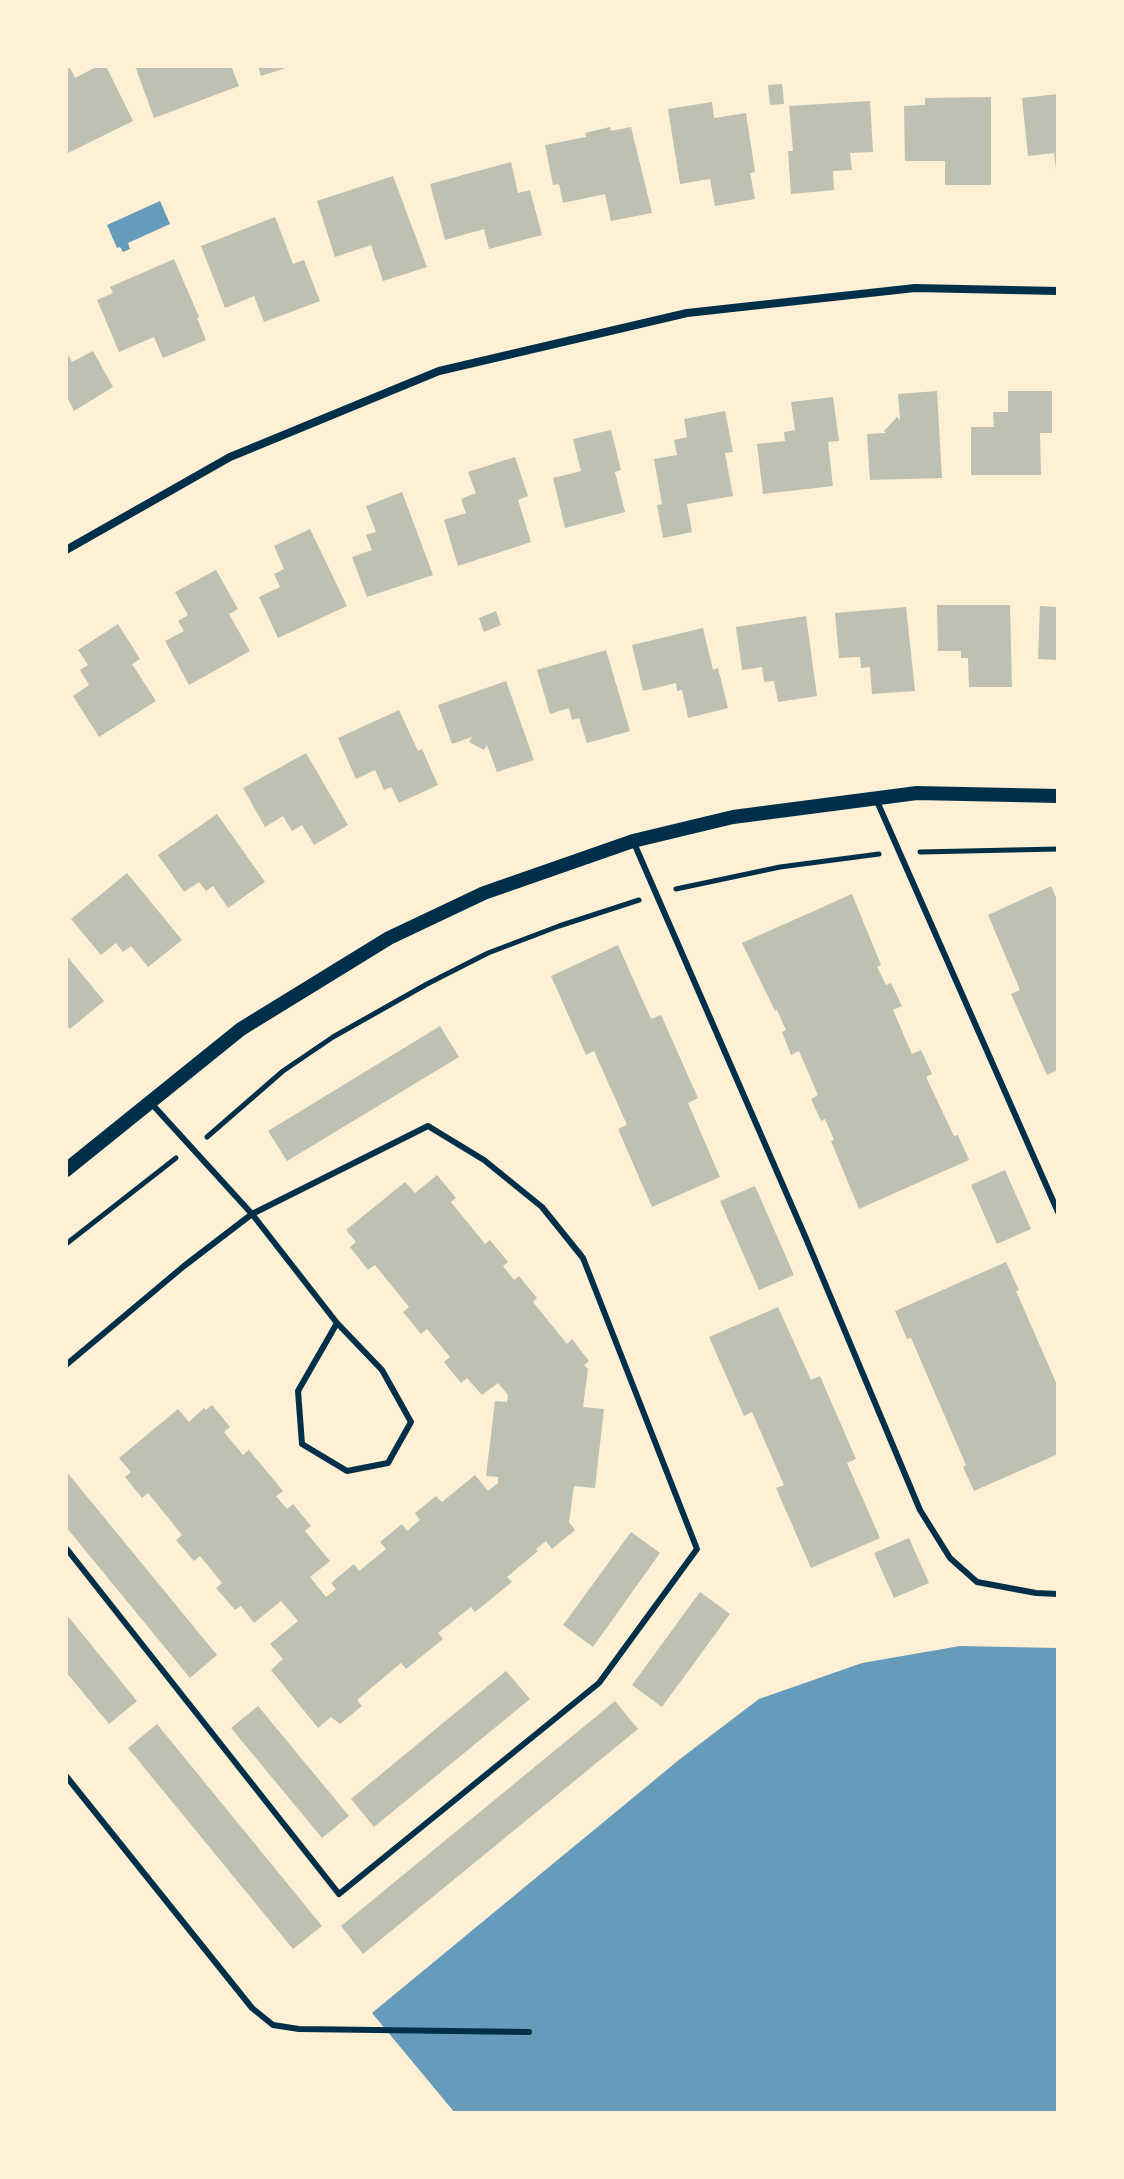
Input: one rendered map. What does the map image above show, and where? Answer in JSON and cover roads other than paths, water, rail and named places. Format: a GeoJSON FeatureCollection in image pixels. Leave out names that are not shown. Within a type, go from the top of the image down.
{"type":"FeatureCollection","features":[{"type":"Feature","properties":{"kind":"street"},"geometry":{"type":"LineString","coordinates":[[66,550],[230,457],[439,371],[687,313],[915,288],[1058,291]]}},
{"type":"Feature","properties":{"kind":"street"},"geometry":{"type":"LineString","coordinates":[[66,1170],[241,1029],[389,938],[484,893],[633,841],[733,817],[917,793],[1058,796]]}},
{"type":"Feature","properties":{"kind":"lane"},"geometry":{"type":"LineString","coordinates":[[876,799],[1058,1212]]}},
{"type":"Feature","properties":{"kind":"lane"},"geometry":{"type":"LineString","coordinates":[[633,841],[920,1510],[950,1558],[977,1582],[1058,1594]]}},
{"type":"Feature","properties":{"kind":"lane"},"geometry":{"type":"LineString","coordinates":[[150,1101],[252,1214],[337,1323],[382,1370],[411,1422],[388,1463],[347,1471],[302,1444],[298,1391],[337,1323]]}},
{"type":"Feature","properties":{"kind":"lane"},"geometry":{"type":"LineString","coordinates":[[66,1365],[184,1266],[252,1214],[428,1126],[484,1160],[542,1207],[583,1258],[697,1549],[599,1683],[339,1894],[66,1548]]}},
{"type":"Feature","properties":{"kind":"lane"},"geometry":{"type":"LineString","coordinates":[[66,1776],[252,2008],[273,2025],[299,2029],[529,2032]]}},
{"type":"Feature","properties":{"kind":"water"},"geometry":{"type":"Polygon","coordinates":[[[160,201],[170,224],[128,243],[130,249],[123,252],[120,247],[117,248],[107,225],[160,201]]]}},
{"type":"Feature","properties":{"kind":"water"},"geometry":{"type":"Polygon","coordinates":[[[960,1646],[1058,1648],[1058,2113],[455,2113],[372,2013],[680,1759],[759,1699],[862,1663],[960,1646]]]}}]}
